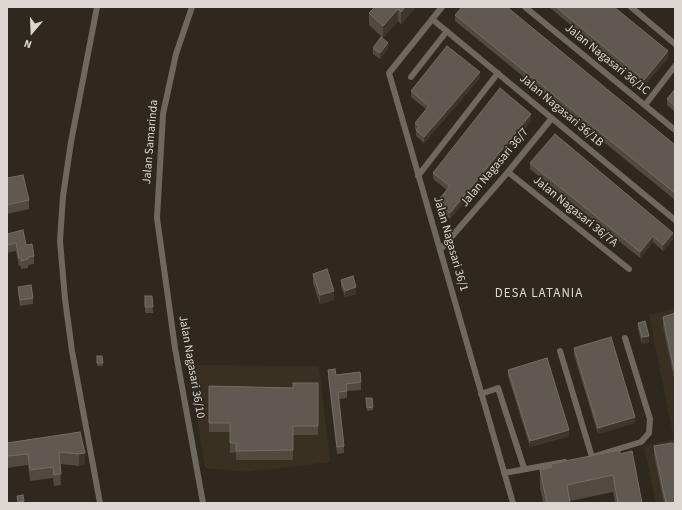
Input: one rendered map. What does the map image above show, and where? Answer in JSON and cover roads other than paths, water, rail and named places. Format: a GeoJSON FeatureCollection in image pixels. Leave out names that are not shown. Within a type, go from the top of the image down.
{"type":"FeatureCollection","features":[{"type":"Feature","properties":{"kind":"street"},"geometry":{"type":"LineString","coordinates":[[97,7],[71,142],[63,196],[60,241],[63,286],[72,351],[100,503]]}},
{"type":"Feature","properties":{"kind":"street","name":"Jalan Samarinda"},"geometry":{"type":"LineString","coordinates":[[160,234],[157,204],[163,114],[176,54],[192,7]]}},
{"type":"Feature","properties":{"kind":"street","name":"Jalan Nagasari 36/1"},"geometry":{"type":"LineString","coordinates":[[442,7],[389,73],[513,503]]}},
{"type":"Feature","properties":{"kind":"street","name":"Jalan Nagasari 36/1C"},"geometry":{"type":"LineString","coordinates":[[525,7],[675,130]]}},
{"type":"Feature","properties":{"kind":"street"},"geometry":{"type":"LineString","coordinates":[[631,7],[675,44]]}},
{"type":"Feature","properties":{"kind":"street","name":"Jalan Nagasari 36/1B"},"geometry":{"type":"LineString","coordinates":[[432,19],[675,220]]}},
{"type":"Feature","properties":{"kind":"street"},"geometry":{"type":"LineString","coordinates":[[411,77],[447,31]]}},
{"type":"Feature","properties":{"kind":"street"},"geometry":{"type":"LineString","coordinates":[[645,105],[675,66]]}},
{"type":"Feature","properties":{"kind":"street"},"geometry":{"type":"LineString","coordinates":[[418,176],[498,73]]}},
{"type":"Feature","properties":{"kind":"street","name":"Jalan Nagasari 36/7"},"geometry":{"type":"LineString","coordinates":[[440,250],[508,172],[552,118]]}},
{"type":"Feature","properties":{"kind":"street","name":"Jalan Nagasari 36/7A"},"geometry":{"type":"LineString","coordinates":[[508,172],[629,269]]}},
{"type":"Feature","properties":{"kind":"street","name":"Jalan Nagasari 36/10"},"geometry":{"type":"LineString","coordinates":[[160,234],[175,348],[203,503]]}},
{"type":"Feature","properties":{"kind":"street"},"geometry":{"type":"LineString","coordinates":[[584,458],[641,442],[649,433],[650,419],[625,338]]}},
{"type":"Feature","properties":{"kind":"street"},"geometry":{"type":"LineString","coordinates":[[560,352],[592,457]]}},
{"type":"Feature","properties":{"kind":"street"},"geometry":{"type":"LineString","coordinates":[[481,394],[498,388],[524,468]]}},
{"type":"Feature","properties":{"kind":"street"},"geometry":{"type":"LineString","coordinates":[[504,473],[524,468],[569,461]]}},
{"type":"Feature","properties":{"kind":"district","name":"DESA LATANIA"},"geometry":{"type":"Point","coordinates":[539,294]}}]}
